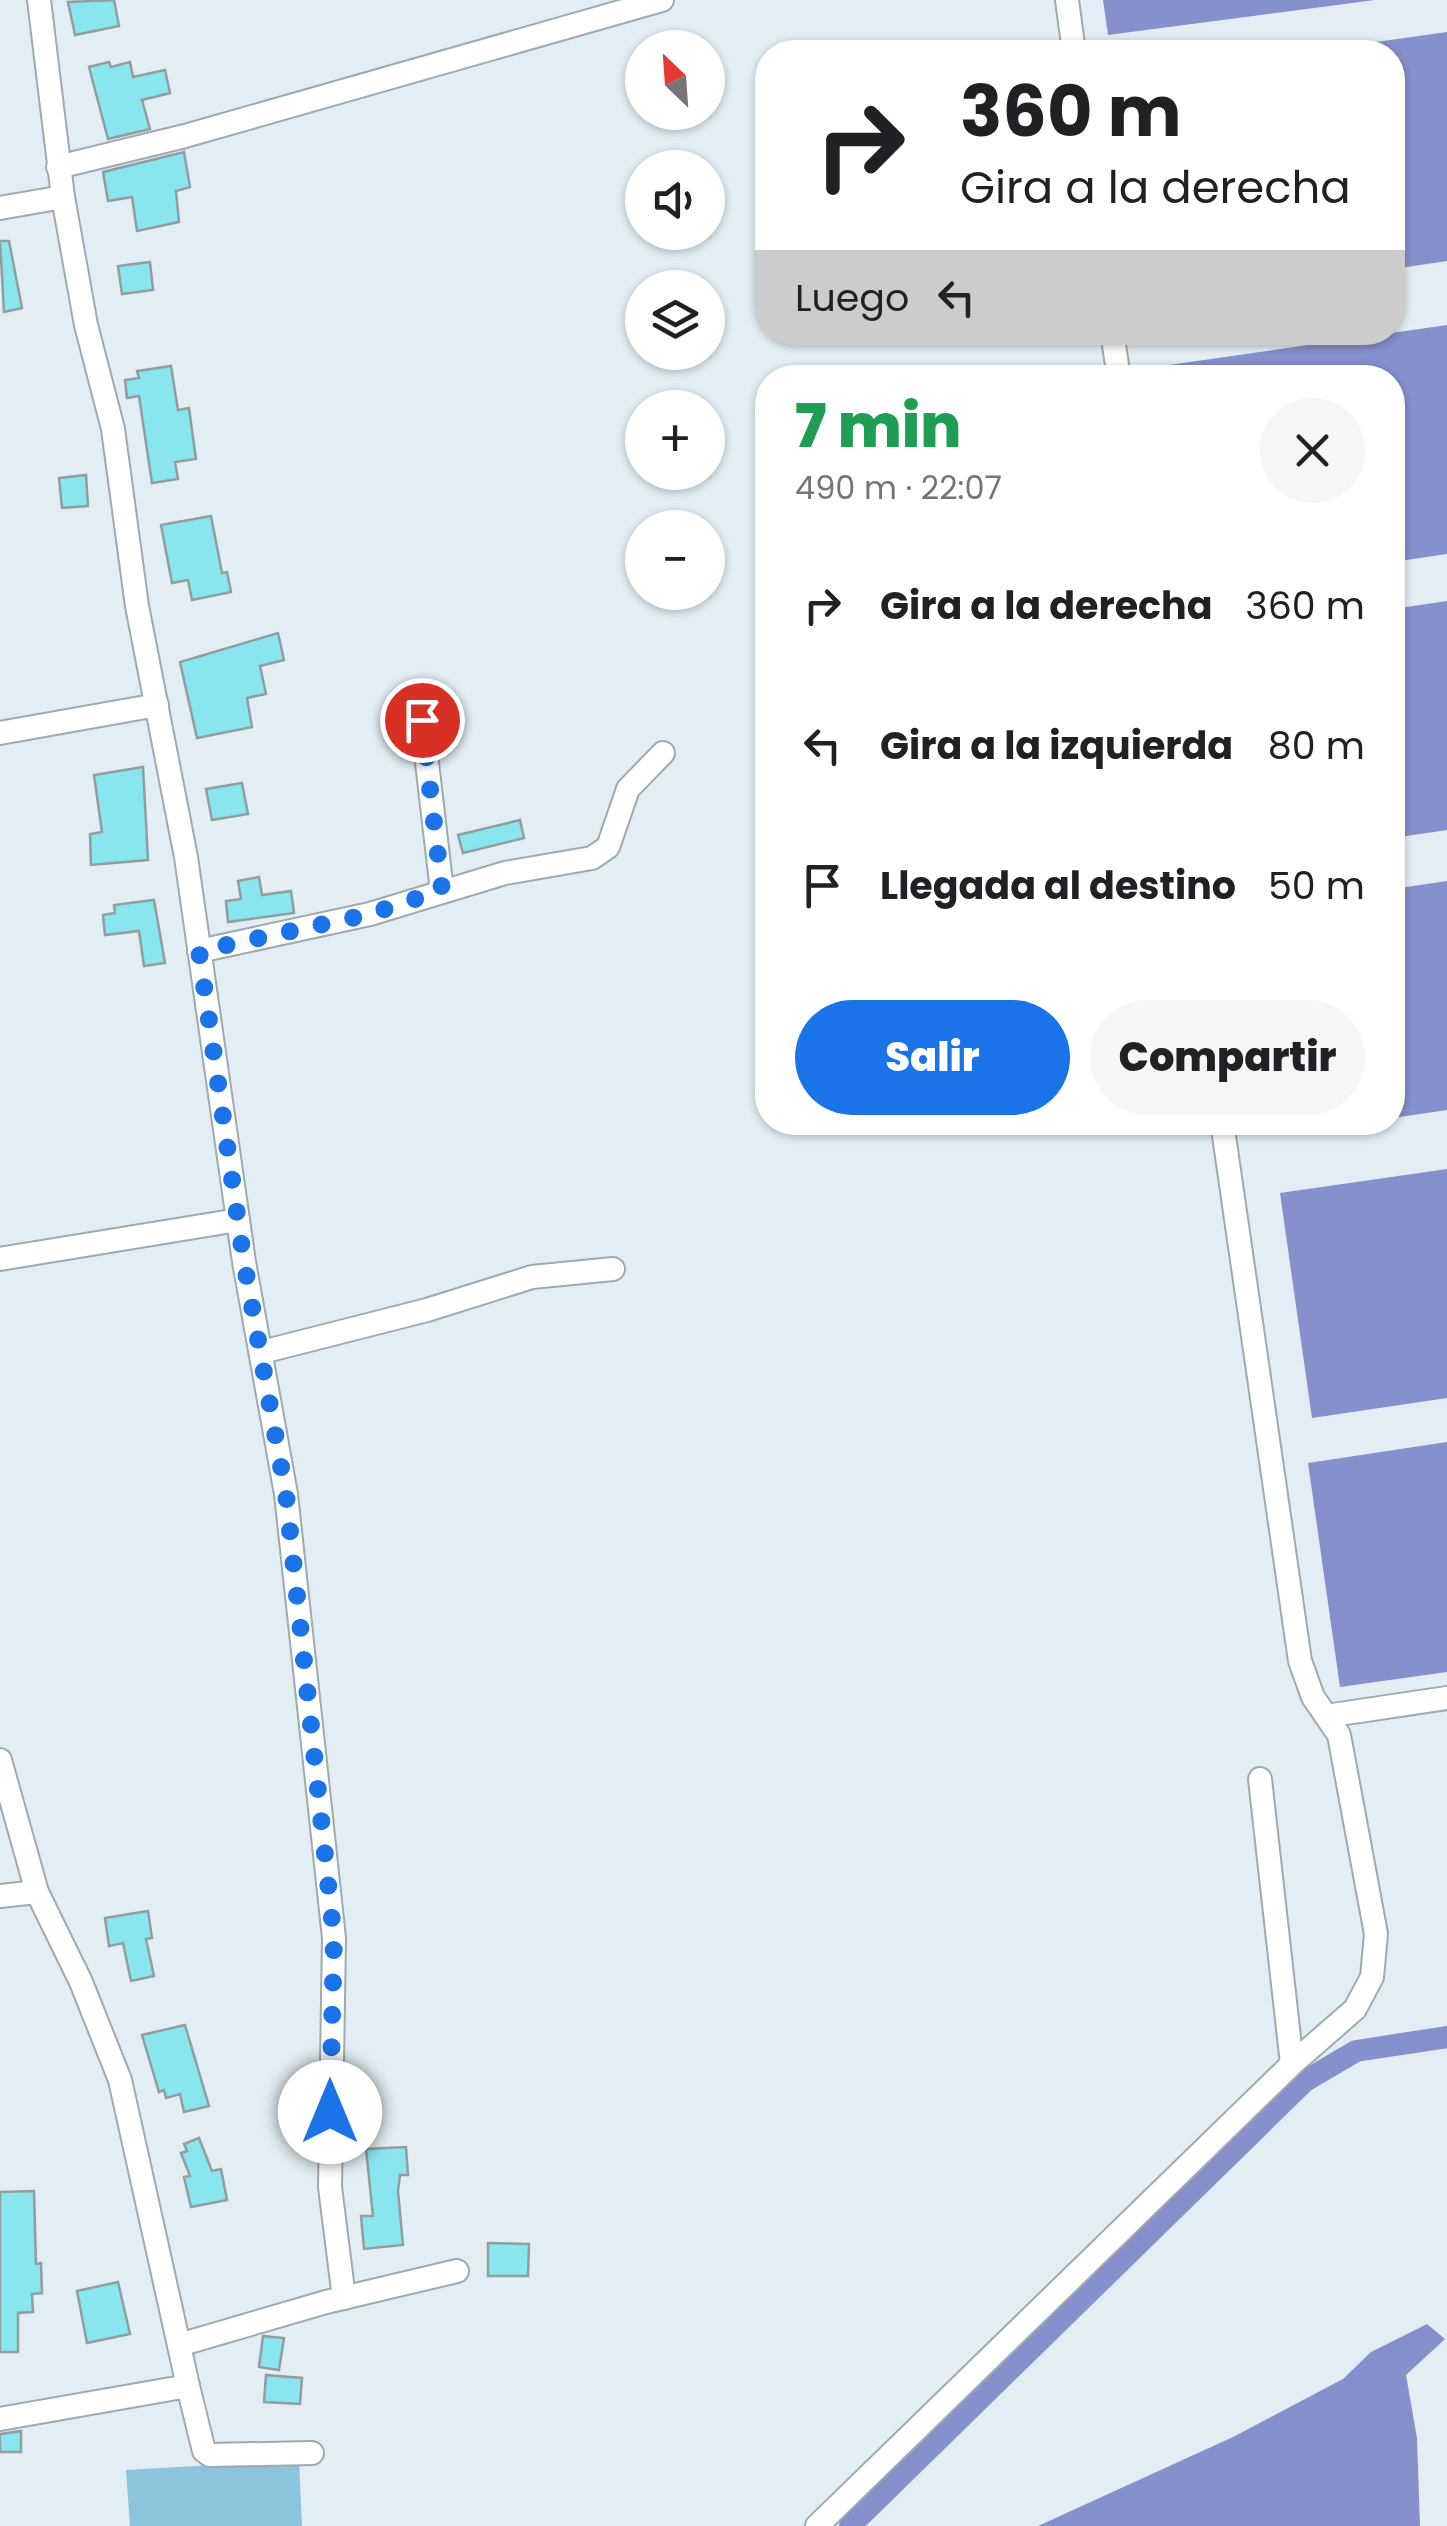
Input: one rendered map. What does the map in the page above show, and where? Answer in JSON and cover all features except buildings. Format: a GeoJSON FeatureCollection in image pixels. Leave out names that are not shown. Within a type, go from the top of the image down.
{"type":"FeatureCollection","features":[{"type":"Feature","properties":{"kind":"street"},"geometry":{"type":"LineString","coordinates":[[39,0],[58,167],[86,324],[113,428],[137,606],[199,951],[238,1220],[286,1494],[334,1938],[330,2187],[344,2298]]}},
{"type":"Feature","properties":{"kind":"street"},"geometry":{"type":"LineString","coordinates":[[58,167],[204,131],[662,0]]}},
{"type":"Feature","properties":{"kind":"street"},"geometry":{"type":"LineString","coordinates":[[1068,0],[1073,40]]}},
{"type":"Feature","properties":{"kind":"street"},"geometry":{"type":"LineString","coordinates":[[0,208],[63,197]]}},
{"type":"Feature","properties":{"kind":"street"},"geometry":{"type":"LineString","coordinates":[[0,733],[157,705]]}},
{"type":"Feature","properties":{"kind":"street"},"geometry":{"type":"LineString","coordinates":[[422,720],[442,890]]}},
{"type":"Feature","properties":{"kind":"street"},"geometry":{"type":"LineString","coordinates":[[199,951],[370,914],[505,873],[592,858],[608,847],[628,788],[664,754]]}},
{"type":"Feature","properties":{"kind":"street"},"geometry":{"type":"LineString","coordinates":[[816,2526],[1292,2064],[1355,2009],[1372,1977],[1376,1934],[1339,1735],[1313,1697],[1300,1661],[1224,1135]]}},
{"type":"Feature","properties":{"kind":"street"},"geometry":{"type":"LineString","coordinates":[[0,1259],[238,1220]]}},
{"type":"Feature","properties":{"kind":"street"},"geometry":{"type":"LineString","coordinates":[[262,1352],[428,1310],[532,1277],[614,1270]]}},
{"type":"Feature","properties":{"kind":"street"},"geometry":{"type":"LineString","coordinates":[[1326,1716],[1447,1698]]}},
{"type":"Feature","properties":{"kind":"street"},"geometry":{"type":"LineString","coordinates":[[0,1760],[37,1892],[81,1982],[120,2080],[204,2451],[312,2454]]}},
{"type":"Feature","properties":{"kind":"street"},"geometry":{"type":"LineString","coordinates":[[1260,1780],[1292,2064]]}},
{"type":"Feature","properties":{"kind":"street"},"geometry":{"type":"LineString","coordinates":[[0,1896],[37,1892]]}},
{"type":"Feature","properties":{"kind":"street"},"geometry":{"type":"LineString","coordinates":[[179,2346],[344,2298],[457,2271]]}},
{"type":"Feature","properties":{"kind":"street"},"geometry":{"type":"LineString","coordinates":[[0,2419],[188,2386]]}},
{"type":"Feature","properties":{"kind":"shaded area"},"geometry":{"type":"Polygon","coordinates":[[[1103,0],[1375,0],[1108,35],[1103,0]]]}},
{"type":"Feature","properties":{"kind":"shaded area"},"geometry":{"type":"Polygon","coordinates":[[[1447,32],[1447,261],[1405,267],[1405,40],[1390,40],[1447,32]]]}},
{"type":"Feature","properties":{"kind":"shaded area"},"geometry":{"type":"Polygon","coordinates":[[[1447,325],[1447,554],[1405,560],[1405,365],[1169,365],[1308,345],[1405,345],[1405,331],[1447,325]]]}},
{"type":"Feature","properties":{"kind":"shaded area"},"geometry":{"type":"Polygon","coordinates":[[[1447,601],[1447,830],[1405,836],[1405,607],[1447,601]]]}},
{"type":"Feature","properties":{"kind":"shaded area"},"geometry":{"type":"Polygon","coordinates":[[[1447,881],[1447,1110],[1405,1116],[1405,887],[1447,881]]]}},
{"type":"Feature","properties":{"kind":"shaded area"},"geometry":{"type":"Polygon","coordinates":[[[1447,1169],[1447,1398],[1312,1418],[1280,1193],[1447,1169]]]}},
{"type":"Feature","properties":{"kind":"shaded area"},"geometry":{"type":"Polygon","coordinates":[[[1447,1442],[1447,1672],[1340,1687],[1308,1463],[1447,1442]]]}},
{"type":"Feature","properties":{"kind":"shaded area"},"geometry":{"type":"Polygon","coordinates":[[[1427,2324],[1445,2339],[1406,2375],[1417,2438],[1420,2526],[1038,2526],[1233,2437],[1343,2379],[1371,2352],[1427,2324]]]}},
{"type":"Feature","properties":{"kind":"shaded area"},"geometry":{"type":"Polygon","coordinates":[[[299,2460],[302,2526],[130,2526],[126,2470],[299,2460]]]}},
{"type":"Feature","properties":{"kind":"waterway"},"geometry":{"type":"LineString","coordinates":[[850,2526],[1305,2081],[1356,2051],[1447,2037]]}},
{"type":"Feature","properties":{"kind":"route"},"geometry":{"type":"LineString","coordinates":[[330,2112],[334,1938],[301,1666],[286,1494],[244,1262],[199,951],[370,914],[442,890],[422,720]]}}]}
